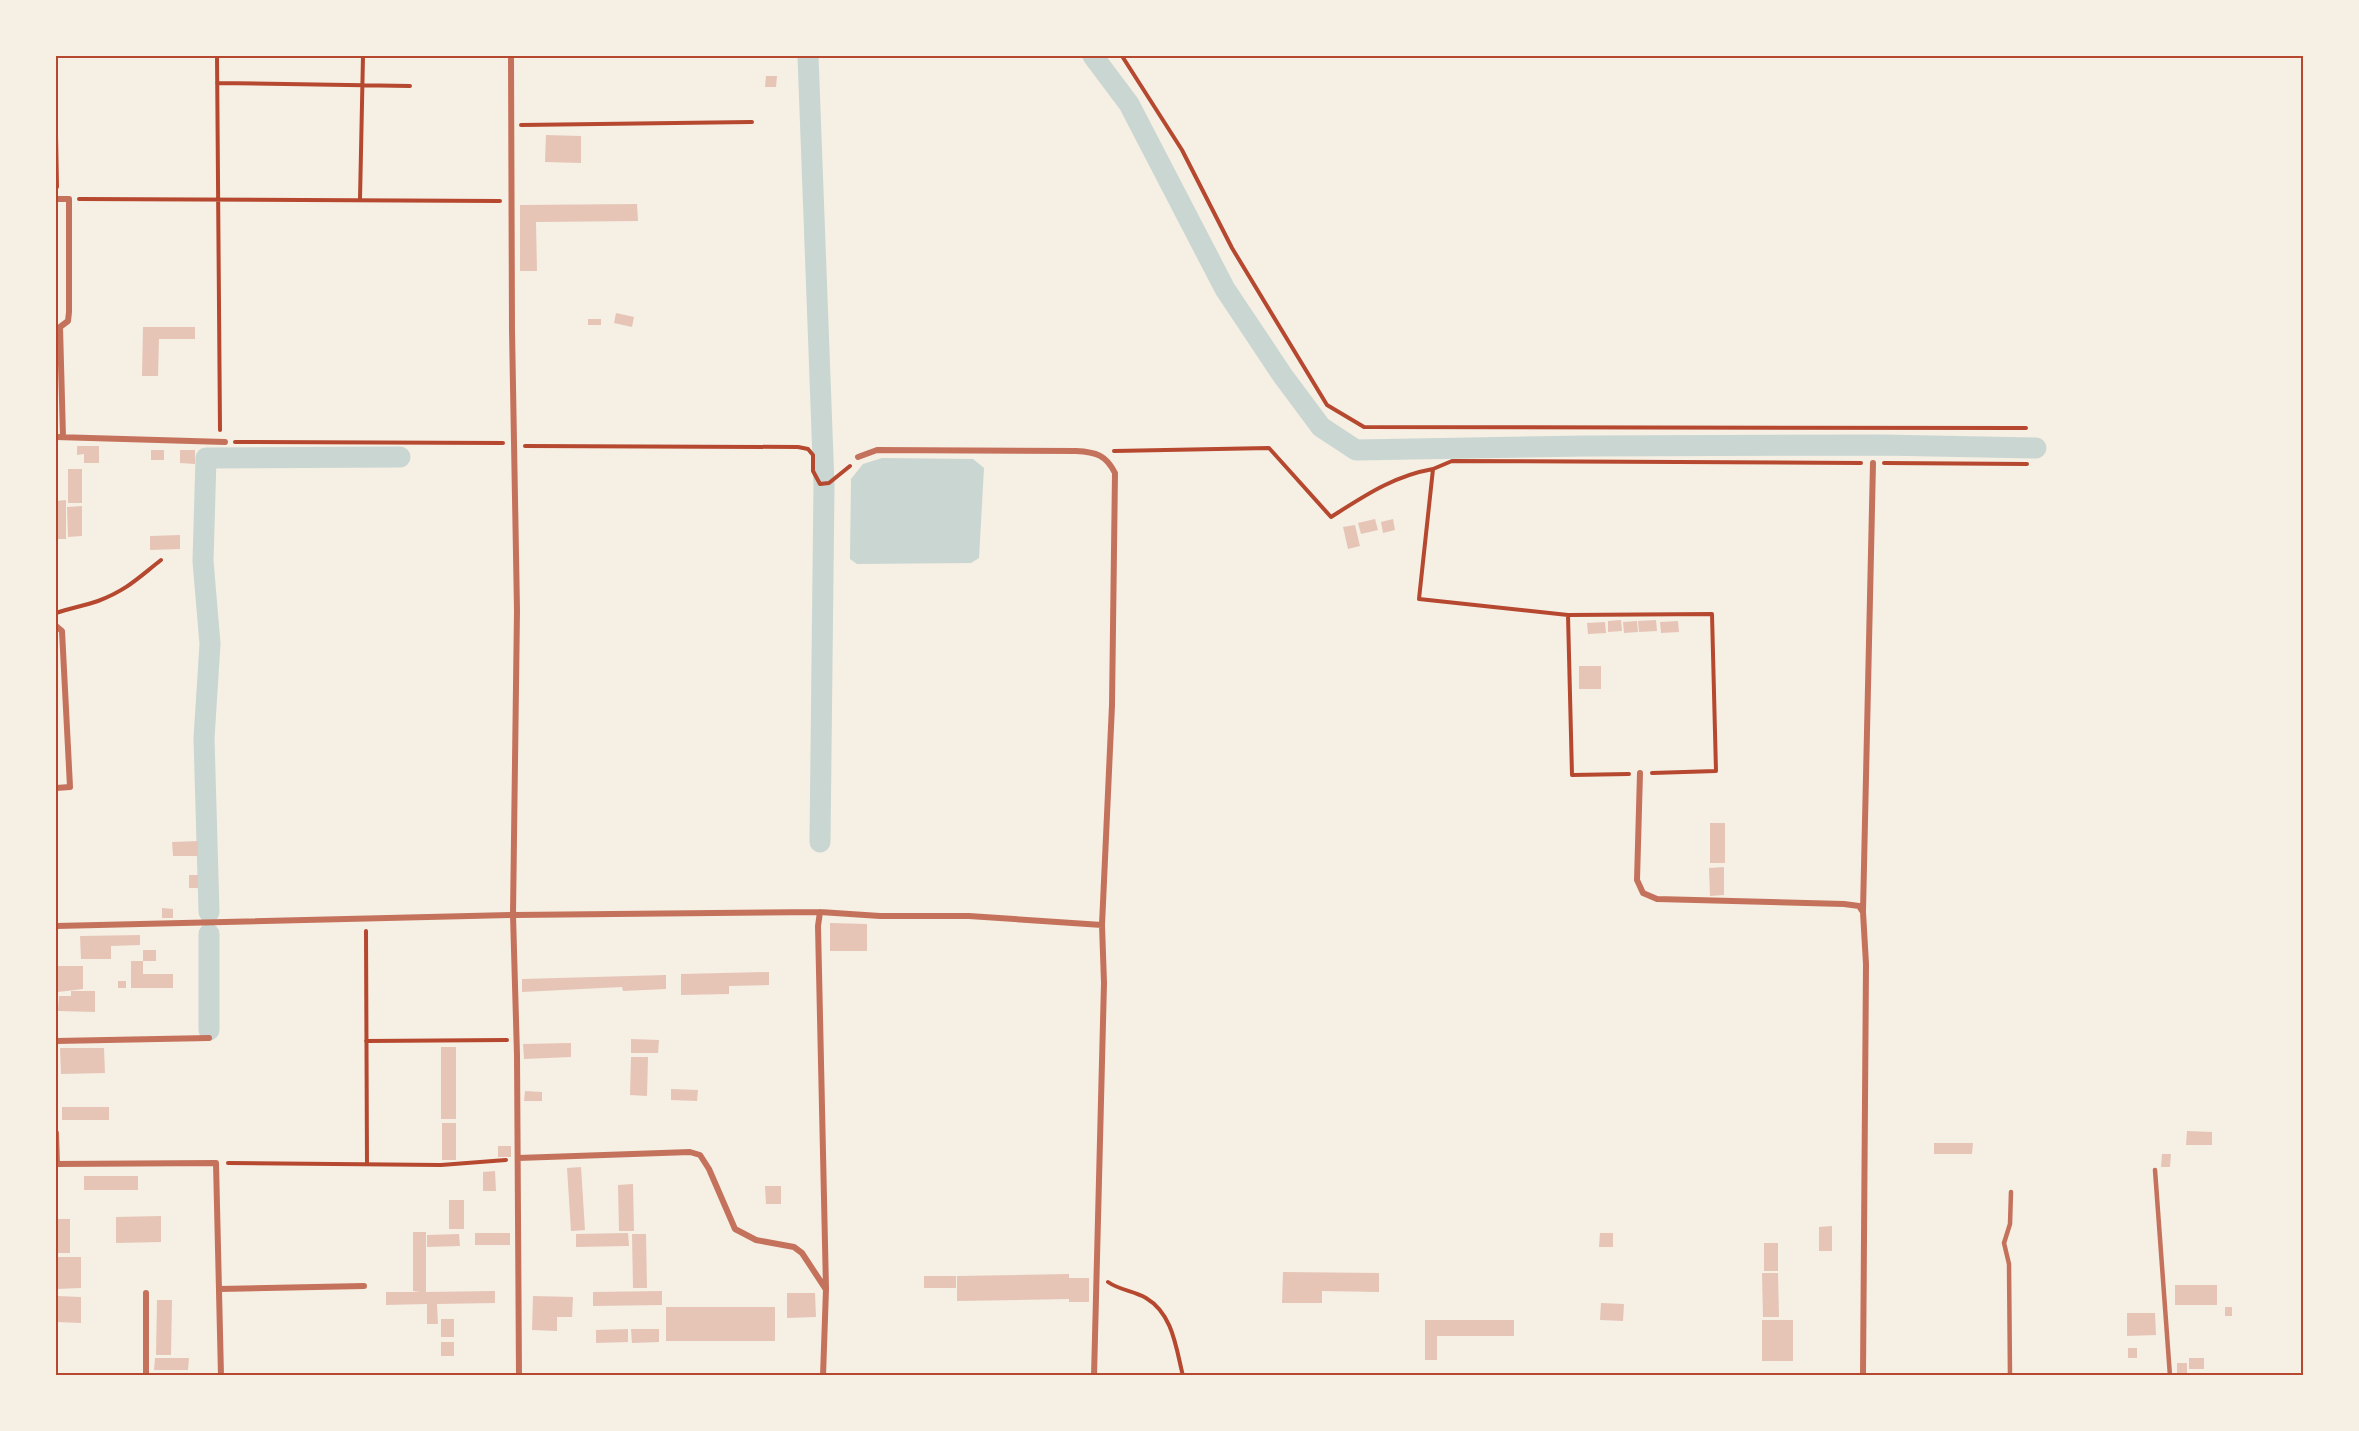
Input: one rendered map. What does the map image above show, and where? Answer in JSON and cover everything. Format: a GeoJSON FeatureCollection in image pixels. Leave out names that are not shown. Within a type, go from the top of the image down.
{"type":"FeatureCollection","features":[{"type":"Feature","properties":{"kind":"street"},"geometry":{"type":"LineString","coordinates":[[511,56],[517,610],[513,915],[517,1040],[519,1376]]}},
{"type":"Feature","properties":{"kind":"street"},"geometry":{"type":"LineString","coordinates":[[56,200],[69,200],[69,312],[68,321],[60,327],[59,437],[222,442]]}},
{"type":"Feature","properties":{"kind":"street"},"geometry":{"type":"LineString","coordinates":[[858,457],[877,450],[1096,452],[1113,468],[1116,488],[1108,826],[1102,925],[1104,983],[1100,1042],[1094,1376]]}},
{"type":"Feature","properties":{"kind":"street"},"geometry":{"type":"LineString","coordinates":[[1863,1376],[1866,987],[1863,912],[1873,463]]}},
{"type":"Feature","properties":{"kind":"street"},"geometry":{"type":"LineString","coordinates":[[56,626],[62,631],[70,787],[56,788]]}},
{"type":"Feature","properties":{"kind":"street"},"geometry":{"type":"LineString","coordinates":[[1640,773],[1637,880],[1643,893],[1657,899],[1844,904],[1859,906],[1863,912]]}},
{"type":"Feature","properties":{"kind":"street"},"geometry":{"type":"LineString","coordinates":[[820,912],[818,926],[826,1289],[823,1376]]}},
{"type":"Feature","properties":{"kind":"street"},"geometry":{"type":"LineString","coordinates":[[56,926],[513,915],[820,912],[880,916],[969,916],[1102,925]]}},
{"type":"Feature","properties":{"kind":"street"},"geometry":{"type":"LineString","coordinates":[[56,1041],[209,1038]]}},
{"type":"Feature","properties":{"kind":"street"},"geometry":{"type":"LineString","coordinates":[[56,1133],[56,1164],[216,1163],[221,1376]]}},
{"type":"Feature","properties":{"kind":"street"},"geometry":{"type":"LineString","coordinates":[[518,1158],[690,1152],[700,1155],[709,1169],[735,1229],[756,1240],[794,1247],[802,1253],[826,1289]]}},
{"type":"Feature","properties":{"kind":"street"},"geometry":{"type":"LineString","coordinates":[[219,1289],[364,1286]]}},
{"type":"Feature","properties":{"kind":"street"},"geometry":{"type":"LineString","coordinates":[[146,1293],[146,1376]]}},
{"type":"Feature","properties":{"kind":"lane"},"geometry":{"type":"LineString","coordinates":[[2156,1170],[2170,1376]]}},
{"type":"Feature","properties":{"kind":"lane"},"geometry":{"type":"LineString","coordinates":[[2010,1376],[2009,1264],[2004,1243],[2010,1224],[2011,1192]]}},
{"type":"Feature","properties":{"kind":"path"},"geometry":{"type":"LineString","coordinates":[[218,56],[222,442],[497,441],[515,446],[798,447],[808,449],[813,454],[813,471],[820,484],[829,483],[858,457]]}},
{"type":"Feature","properties":{"kind":"path"},"geometry":{"type":"LineString","coordinates":[[360,200],[363,56]]}},
{"type":"Feature","properties":{"kind":"path"},"geometry":{"type":"LineString","coordinates":[[1122,56],[1182,150],[1232,248],[1327,405],[1364,427],[2026,428]]}},
{"type":"Feature","properties":{"kind":"path"},"geometry":{"type":"LineString","coordinates":[[218,83],[410,86]]}},
{"type":"Feature","properties":{"kind":"path"},"geometry":{"type":"LineString","coordinates":[[512,125],[752,122]]}},
{"type":"Feature","properties":{"kind":"path"},"geometry":{"type":"LineString","coordinates":[[56,135],[56,200]]}},
{"type":"Feature","properties":{"kind":"path"},"geometry":{"type":"LineString","coordinates":[[69,200],[218,198],[513,201]]}},
{"type":"Feature","properties":{"kind":"path"},"geometry":{"type":"LineString","coordinates":[[1096,452],[1269,448],[1331,517],[1389,481],[1410,473],[1433,469],[1452,461],[2027,464]]}},
{"type":"Feature","properties":{"kind":"path"},"geometry":{"type":"LineString","coordinates":[[1433,469],[1419,599],[1568,615],[1712,614],[1716,771],[1572,775],[1568,615]]}},
{"type":"Feature","properties":{"kind":"path"},"geometry":{"type":"LineString","coordinates":[[56,613],[95,602],[122,590],[144,576],[161,560]]}},
{"type":"Feature","properties":{"kind":"path"},"geometry":{"type":"LineString","coordinates":[[366,920],[367,1164]]}},
{"type":"Feature","properties":{"kind":"path"},"geometry":{"type":"LineString","coordinates":[[366,1041],[517,1040]]}},
{"type":"Feature","properties":{"kind":"path"},"geometry":{"type":"LineString","coordinates":[[216,1163],[463,1165],[518,1158]]}},
{"type":"Feature","properties":{"kind":"path"},"geometry":{"type":"LineString","coordinates":[[1097,1270],[1110,1284],[1146,1298],[1164,1312],[1173,1334],[1183,1376]]}},
{"type":"Feature","properties":{"kind":"shaded area"},"geometry":{"type":"Polygon","coordinates":[[[882,458],[973,459],[984,468],[979,558],[971,563],[857,564],[850,559],[851,479],[863,464],[882,458]]]}},
{"type":"Feature","properties":{"kind":"building"},"geometry":{"type":"Polygon","coordinates":[[[766,76],[777,76],[776,87],[765,87],[766,76]]]}},
{"type":"Feature","properties":{"kind":"building"},"geometry":{"type":"Polygon","coordinates":[[[546,135],[581,136],[581,163],[545,162],[546,135]]]}},
{"type":"Feature","properties":{"kind":"building"},"geometry":{"type":"Polygon","coordinates":[[[637,204],[638,221],[536,222],[537,271],[520,271],[520,205],[637,204]]]}},
{"type":"Feature","properties":{"kind":"building"},"geometry":{"type":"Polygon","coordinates":[[[616,313],[634,317],[632,327],[614,323],[616,313]]]}},
{"type":"Feature","properties":{"kind":"building"},"geometry":{"type":"Polygon","coordinates":[[[588,319],[601,319],[601,325],[588,325],[588,319]]]}},
{"type":"Feature","properties":{"kind":"building"},"geometry":{"type":"Polygon","coordinates":[[[143,327],[195,327],[195,339],[159,339],[158,376],[142,376],[143,327]]]}},
{"type":"Feature","properties":{"kind":"building"},"geometry":{"type":"Polygon","coordinates":[[[77,446],[99,446],[99,463],[84,463],[84,454],[77,455],[77,446]]]}},
{"type":"Feature","properties":{"kind":"building"},"geometry":{"type":"Polygon","coordinates":[[[151,450],[164,450],[164,460],[151,460],[151,450]]]}},
{"type":"Feature","properties":{"kind":"building"},"geometry":{"type":"Polygon","coordinates":[[[180,450],[195,450],[195,464],[180,463],[180,450]]]}},
{"type":"Feature","properties":{"kind":"building"},"geometry":{"type":"Polygon","coordinates":[[[68,469],[82,469],[82,503],[68,503],[68,469]]]}},
{"type":"Feature","properties":{"kind":"building"},"geometry":{"type":"Polygon","coordinates":[[[66,500],[66,539],[56,539],[56,501],[66,500]]]}},
{"type":"Feature","properties":{"kind":"building"},"geometry":{"type":"Polygon","coordinates":[[[82,506],[82,536],[68,537],[67,507],[82,506]]]}},
{"type":"Feature","properties":{"kind":"building"},"geometry":{"type":"Polygon","coordinates":[[[1375,519],[1378,530],[1361,534],[1358,523],[1375,519]]]}},
{"type":"Feature","properties":{"kind":"building"},"geometry":{"type":"Polygon","coordinates":[[[1393,519],[1395,530],[1383,533],[1381,522],[1393,519]]]}},
{"type":"Feature","properties":{"kind":"building"},"geometry":{"type":"Polygon","coordinates":[[[1355,525],[1360,546],[1348,549],[1343,527],[1355,525]]]}},
{"type":"Feature","properties":{"kind":"building"},"geometry":{"type":"Polygon","coordinates":[[[180,535],[180,549],[150,550],[150,536],[180,535]]]}},
{"type":"Feature","properties":{"kind":"building"},"geometry":{"type":"Polygon","coordinates":[[[1621,620],[1622,631],[1608,632],[1608,621],[1621,620]]]}},
{"type":"Feature","properties":{"kind":"building"},"geometry":{"type":"Polygon","coordinates":[[[1656,620],[1657,631],[1639,632],[1638,621],[1656,620]]]}},
{"type":"Feature","properties":{"kind":"building"},"geometry":{"type":"Polygon","coordinates":[[[1637,621],[1638,632],[1624,633],[1623,622],[1637,621]]]}},
{"type":"Feature","properties":{"kind":"building"},"geometry":{"type":"Polygon","coordinates":[[[1678,621],[1679,632],[1661,633],[1660,622],[1678,621]]]}},
{"type":"Feature","properties":{"kind":"building"},"geometry":{"type":"Polygon","coordinates":[[[1605,622],[1606,633],[1588,634],[1587,623],[1605,622]]]}},
{"type":"Feature","properties":{"kind":"building"},"geometry":{"type":"Polygon","coordinates":[[[1579,666],[1601,666],[1601,689],[1579,689],[1579,666]]]}},
{"type":"Feature","properties":{"kind":"building"},"geometry":{"type":"Polygon","coordinates":[[[1710,823],[1725,823],[1725,863],[1710,863],[1710,823]]]}},
{"type":"Feature","properties":{"kind":"building"},"geometry":{"type":"Polygon","coordinates":[[[198,841],[198,856],[173,856],[172,842],[198,841]]]}},
{"type":"Feature","properties":{"kind":"building"},"geometry":{"type":"Polygon","coordinates":[[[1724,867],[1724,895],[1710,896],[1709,868],[1724,867]]]}},
{"type":"Feature","properties":{"kind":"building"},"geometry":{"type":"Polygon","coordinates":[[[189,875],[198,875],[198,888],[189,888],[189,875]]]}},
{"type":"Feature","properties":{"kind":"building"},"geometry":{"type":"Polygon","coordinates":[[[162,908],[173,909],[173,918],[162,918],[162,908]]]}},
{"type":"Feature","properties":{"kind":"building"},"geometry":{"type":"Polygon","coordinates":[[[830,923],[867,924],[867,951],[830,951],[830,923]]]}},
{"type":"Feature","properties":{"kind":"building"},"geometry":{"type":"Polygon","coordinates":[[[140,935],[140,945],[111,946],[111,959],[81,959],[80,936],[140,935]]]}},
{"type":"Feature","properties":{"kind":"building"},"geometry":{"type":"Polygon","coordinates":[[[143,950],[156,950],[156,961],[143,961],[143,950]]]}},
{"type":"Feature","properties":{"kind":"building"},"geometry":{"type":"Polygon","coordinates":[[[131,961],[143,961],[143,974],[173,974],[173,988],[131,988],[131,961]]]}},
{"type":"Feature","properties":{"kind":"building"},"geometry":{"type":"Polygon","coordinates":[[[57,966],[83,966],[83,989],[58,992],[57,966]]]}},
{"type":"Feature","properties":{"kind":"building"},"geometry":{"type":"Polygon","coordinates":[[[769,972],[769,985],[729,986],[729,994],[681,995],[681,974],[769,972]]]}},
{"type":"Feature","properties":{"kind":"building"},"geometry":{"type":"Polygon","coordinates":[[[666,975],[666,989],[623,991],[622,987],[522,992],[522,979],[666,975]]]}},
{"type":"Feature","properties":{"kind":"building"},"geometry":{"type":"Polygon","coordinates":[[[118,981],[126,981],[126,988],[118,988],[118,981]]]}},
{"type":"Feature","properties":{"kind":"building"},"geometry":{"type":"Polygon","coordinates":[[[71,991],[95,991],[95,1012],[58,1011],[59,996],[71,996],[71,991]]]}},
{"type":"Feature","properties":{"kind":"building"},"geometry":{"type":"Polygon","coordinates":[[[631,1039],[659,1040],[658,1053],[631,1053],[631,1039]]]}},
{"type":"Feature","properties":{"kind":"building"},"geometry":{"type":"Polygon","coordinates":[[[571,1043],[571,1057],[524,1059],[523,1044],[571,1043]]]}},
{"type":"Feature","properties":{"kind":"building"},"geometry":{"type":"Polygon","coordinates":[[[441,1047],[456,1047],[456,1119],[441,1119],[441,1047]]]}},
{"type":"Feature","properties":{"kind":"building"},"geometry":{"type":"Polygon","coordinates":[[[60,1048],[104,1048],[105,1073],[61,1074],[60,1048]]]}},
{"type":"Feature","properties":{"kind":"building"},"geometry":{"type":"Polygon","coordinates":[[[631,1057],[648,1057],[647,1096],[630,1095],[631,1057]]]}},
{"type":"Feature","properties":{"kind":"building"},"geometry":{"type":"Polygon","coordinates":[[[671,1089],[698,1090],[697,1101],[671,1100],[671,1089]]]}},
{"type":"Feature","properties":{"kind":"building"},"geometry":{"type":"Polygon","coordinates":[[[525,1091],[542,1092],[542,1101],[524,1101],[525,1091]]]}},
{"type":"Feature","properties":{"kind":"building"},"geometry":{"type":"Polygon","coordinates":[[[62,1107],[109,1107],[109,1120],[62,1120],[62,1107]]]}},
{"type":"Feature","properties":{"kind":"building"},"geometry":{"type":"Polygon","coordinates":[[[442,1123],[456,1123],[456,1160],[442,1160],[442,1123]]]}},
{"type":"Feature","properties":{"kind":"building"},"geometry":{"type":"Polygon","coordinates":[[[2187,1131],[2212,1132],[2212,1145],[2186,1145],[2187,1131]]]}},
{"type":"Feature","properties":{"kind":"building"},"geometry":{"type":"Polygon","coordinates":[[[1934,1143],[1973,1143],[1972,1154],[1934,1154],[1934,1143]]]}},
{"type":"Feature","properties":{"kind":"building"},"geometry":{"type":"Polygon","coordinates":[[[498,1146],[511,1146],[511,1157],[498,1157],[498,1146]]]}},
{"type":"Feature","properties":{"kind":"building"},"geometry":{"type":"Polygon","coordinates":[[[2162,1154],[2171,1154],[2170,1167],[2161,1167],[2162,1154]]]}},
{"type":"Feature","properties":{"kind":"building"},"geometry":{"type":"Polygon","coordinates":[[[581,1167],[585,1230],[571,1231],[567,1168],[581,1167]]]}},
{"type":"Feature","properties":{"kind":"building"},"geometry":{"type":"Polygon","coordinates":[[[495,1171],[496,1191],[483,1191],[483,1172],[495,1171]]]}},
{"type":"Feature","properties":{"kind":"building"},"geometry":{"type":"Polygon","coordinates":[[[84,1176],[138,1176],[138,1190],[84,1190],[84,1176]]]}},
{"type":"Feature","properties":{"kind":"building"},"geometry":{"type":"Polygon","coordinates":[[[633,1184],[634,1231],[619,1231],[618,1185],[633,1184]]]}},
{"type":"Feature","properties":{"kind":"building"},"geometry":{"type":"Polygon","coordinates":[[[765,1186],[781,1186],[781,1204],[766,1204],[765,1186]]]}},
{"type":"Feature","properties":{"kind":"building"},"geometry":{"type":"Polygon","coordinates":[[[449,1200],[464,1200],[464,1229],[449,1229],[449,1200]]]}},
{"type":"Feature","properties":{"kind":"building"},"geometry":{"type":"Polygon","coordinates":[[[161,1216],[161,1242],[116,1243],[116,1217],[161,1216]]]}},
{"type":"Feature","properties":{"kind":"building"},"geometry":{"type":"Polygon","coordinates":[[[56,1219],[70,1219],[70,1253],[56,1253],[56,1219]]]}},
{"type":"Feature","properties":{"kind":"building"},"geometry":{"type":"Polygon","coordinates":[[[1832,1226],[1832,1251],[1819,1251],[1819,1227],[1832,1226]]]}},
{"type":"Feature","properties":{"kind":"building"},"geometry":{"type":"Polygon","coordinates":[[[413,1232],[426,1232],[426,1292],[495,1291],[495,1303],[437,1304],[438,1324],[427,1324],[427,1304],[386,1305],[386,1292],[420,1292],[413,1291],[413,1232]]]}},
{"type":"Feature","properties":{"kind":"building"},"geometry":{"type":"Polygon","coordinates":[[[475,1233],[510,1233],[510,1245],[475,1245],[475,1233]]]}},
{"type":"Feature","properties":{"kind":"building"},"geometry":{"type":"Polygon","coordinates":[[[628,1233],[629,1246],[576,1247],[576,1234],[628,1233]]]}},
{"type":"Feature","properties":{"kind":"building"},"geometry":{"type":"Polygon","coordinates":[[[1600,1233],[1613,1233],[1613,1247],[1599,1247],[1600,1233]]]}},
{"type":"Feature","properties":{"kind":"building"},"geometry":{"type":"Polygon","coordinates":[[[459,1234],[460,1246],[427,1247],[427,1235],[459,1234]]]}},
{"type":"Feature","properties":{"kind":"building"},"geometry":{"type":"Polygon","coordinates":[[[632,1234],[646,1234],[647,1288],[633,1288],[632,1234]]]}},
{"type":"Feature","properties":{"kind":"building"},"geometry":{"type":"Polygon","coordinates":[[[1764,1243],[1778,1243],[1778,1271],[1764,1271],[1764,1243]]]}},
{"type":"Feature","properties":{"kind":"building"},"geometry":{"type":"Polygon","coordinates":[[[56,1257],[81,1257],[81,1288],[56,1289],[56,1257]]]}},
{"type":"Feature","properties":{"kind":"building"},"geometry":{"type":"Polygon","coordinates":[[[1283,1272],[1379,1273],[1379,1292],[1322,1291],[1322,1303],[1282,1303],[1283,1272]]]}},
{"type":"Feature","properties":{"kind":"building"},"geometry":{"type":"Polygon","coordinates":[[[1762,1273],[1778,1273],[1779,1317],[1763,1317],[1762,1273]]]}},
{"type":"Feature","properties":{"kind":"building"},"geometry":{"type":"Polygon","coordinates":[[[1069,1274],[1069,1278],[1089,1278],[1089,1302],[1069,1302],[1069,1299],[957,1301],[957,1276],[1069,1274]]]}},
{"type":"Feature","properties":{"kind":"building"},"geometry":{"type":"Polygon","coordinates":[[[924,1276],[956,1276],[956,1288],[924,1288],[924,1276]]]}},
{"type":"Feature","properties":{"kind":"building"},"geometry":{"type":"Polygon","coordinates":[[[2175,1285],[2217,1285],[2217,1305],[2175,1305],[2175,1285]]]}},
{"type":"Feature","properties":{"kind":"building"},"geometry":{"type":"Polygon","coordinates":[[[662,1291],[662,1305],[593,1306],[593,1292],[662,1291]]]}},
{"type":"Feature","properties":{"kind":"building"},"geometry":{"type":"Polygon","coordinates":[[[787,1293],[815,1293],[816,1317],[787,1318],[787,1293]]]}},
{"type":"Feature","properties":{"kind":"building"},"geometry":{"type":"Polygon","coordinates":[[[57,1296],[81,1297],[81,1323],[57,1322],[57,1296]]]}},
{"type":"Feature","properties":{"kind":"building"},"geometry":{"type":"Polygon","coordinates":[[[533,1296],[573,1297],[572,1317],[557,1317],[557,1331],[532,1330],[533,1296]]]}},
{"type":"Feature","properties":{"kind":"building"},"geometry":{"type":"Polygon","coordinates":[[[157,1300],[172,1300],[171,1355],[156,1355],[157,1300]]]}},
{"type":"Feature","properties":{"kind":"building"},"geometry":{"type":"Polygon","coordinates":[[[1601,1303],[1624,1304],[1623,1321],[1600,1320],[1601,1303]]]}},
{"type":"Feature","properties":{"kind":"building"},"geometry":{"type":"Polygon","coordinates":[[[666,1307],[775,1307],[775,1341],[666,1341],[666,1307]]]}},
{"type":"Feature","properties":{"kind":"building"},"geometry":{"type":"Polygon","coordinates":[[[2225,1307],[2232,1307],[2232,1316],[2225,1316],[2225,1307]]]}},
{"type":"Feature","properties":{"kind":"building"},"geometry":{"type":"Polygon","coordinates":[[[2127,1313],[2155,1313],[2156,1335],[2127,1336],[2127,1313]]]}},
{"type":"Feature","properties":{"kind":"building"},"geometry":{"type":"Polygon","coordinates":[[[441,1319],[454,1319],[454,1337],[441,1337],[441,1319]]]}},
{"type":"Feature","properties":{"kind":"building"},"geometry":{"type":"Polygon","coordinates":[[[1425,1320],[1514,1320],[1514,1336],[1437,1336],[1437,1360],[1425,1360],[1425,1320]]]}},
{"type":"Feature","properties":{"kind":"building"},"geometry":{"type":"Polygon","coordinates":[[[1762,1320],[1793,1320],[1793,1361],[1762,1361],[1762,1320]]]}},
{"type":"Feature","properties":{"kind":"building"},"geometry":{"type":"Polygon","coordinates":[[[628,1329],[628,1342],[596,1343],[596,1330],[628,1329]]]}},
{"type":"Feature","properties":{"kind":"building"},"geometry":{"type":"Polygon","coordinates":[[[631,1329],[659,1329],[659,1342],[632,1343],[631,1329]]]}},
{"type":"Feature","properties":{"kind":"building"},"geometry":{"type":"Polygon","coordinates":[[[441,1342],[454,1342],[454,1356],[441,1356],[441,1342]]]}},
{"type":"Feature","properties":{"kind":"building"},"geometry":{"type":"Polygon","coordinates":[[[2128,1348],[2137,1348],[2137,1358],[2128,1358],[2128,1348]]]}},
{"type":"Feature","properties":{"kind":"building"},"geometry":{"type":"Polygon","coordinates":[[[155,1358],[189,1358],[188,1370],[154,1370],[155,1358]]]}},
{"type":"Feature","properties":{"kind":"building"},"geometry":{"type":"Polygon","coordinates":[[[2189,1358],[2204,1358],[2204,1369],[2189,1369],[2189,1358]]]}},
{"type":"Feature","properties":{"kind":"building"},"geometry":{"type":"Polygon","coordinates":[[[2177,1363],[2187,1363],[2187,1374],[2177,1374],[2177,1363]]]}},
{"type":"Feature","properties":{"kind":"waterway"},"geometry":{"type":"LineString","coordinates":[[808,56],[824,485],[820,842]]}},
{"type":"Feature","properties":{"kind":"waterway"},"geometry":{"type":"LineString","coordinates":[[1093,56],[1129,104],[1225,289],[1283,376],[1321,427],[1356,450],[1585,446],[1882,445],[2036,448]]}},
{"type":"Feature","properties":{"kind":"waterway"},"geometry":{"type":"LineString","coordinates":[[209,912],[204,738],[210,644],[203,561],[206,458],[400,457]]}},
{"type":"Feature","properties":{"kind":"waterway"},"geometry":{"type":"LineString","coordinates":[[209,934],[209,1030]]}}]}
